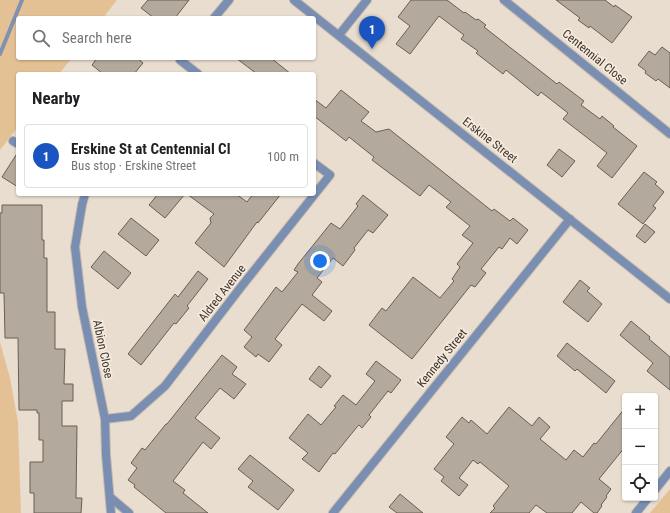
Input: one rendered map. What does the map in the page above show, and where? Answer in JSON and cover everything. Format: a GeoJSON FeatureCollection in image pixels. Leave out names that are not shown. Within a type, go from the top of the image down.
{"type":"FeatureCollection","features":[{"type":"Feature","properties":{"kind":"street"},"geometry":{"type":"LineString","coordinates":[[216,16],[228,0]]}},
{"type":"Feature","properties":{"kind":"street","name":"Erskine Street"},"geometry":{"type":"LineString","coordinates":[[294,0],[315,16]]}},
{"type":"Feature","properties":{"kind":"street"},"geometry":{"type":"LineString","coordinates":[[339,35],[366,0]]}},
{"type":"Feature","properties":{"kind":"street","name":"Centennial Close"},"geometry":{"type":"LineString","coordinates":[[504,0],[670,134]]}},
{"type":"Feature","properties":{"kind":"street","name":"Erskine Street"},"geometry":{"type":"LineString","coordinates":[[316,17],[670,299]]}},
{"type":"Feature","properties":{"kind":"street"},"geometry":{"type":"LineString","coordinates":[[180,60],[195,72]]}},
{"type":"Feature","properties":{"kind":"street","name":"Aldred Avenue"},"geometry":{"type":"LineString","coordinates":[[316,165],[330,176],[316,193]]}},
{"type":"Feature","properties":{"kind":"street","name":"Albion Close"},"geometry":{"type":"LineString","coordinates":[[84,196],[75,247],[82,308],[105,419],[106,455],[111,513]]}},
{"type":"Feature","properties":{"kind":"street","name":"Aldred Avenue"},"geometry":{"type":"LineString","coordinates":[[105,419],[131,416],[165,386],[241,287],[314,196]]}},
{"type":"Feature","properties":{"kind":"street","name":"Kennedy Street"},"geometry":{"type":"LineString","coordinates":[[333,513],[570,219]]}},
{"type":"Feature","properties":{"kind":"street"},"geometry":{"type":"LineString","coordinates":[[658,486],[670,471]]}},
{"type":"Feature","properties":{"kind":"street"},"geometry":{"type":"LineString","coordinates":[[110,497],[129,513]]}},
{"type":"Feature","properties":{"kind":"street"},"geometry":{"type":"LineString","coordinates":[[636,513],[646,501]]}},
{"type":"Feature","properties":{"kind":"shaded area"},"geometry":{"type":"Polygon","coordinates":[[[0,0],[117,0],[105,16],[16,16],[16,60],[70,60],[61,72],[16,72],[16,130],[0,150],[0,0]]]}},
{"type":"Feature","properties":{"kind":"shaded area"},"geometry":{"type":"Polygon","coordinates":[[[0,342],[10,378],[18,422],[21,513],[0,513],[0,342]]]}},
{"type":"Feature","properties":{"kind":"shaded area"},"geometry":{"type":"Polygon","coordinates":[[[670,489],[670,513],[650,513],[670,489]]]}},
{"type":"Feature","properties":{"kind":"building"},"geometry":{"type":"Polygon","coordinates":[[[148,0],[189,0],[177,16],[151,16],[141,8],[148,0]]]}},
{"type":"Feature","properties":{"kind":"building"},"geometry":{"type":"Polygon","coordinates":[[[411,0],[447,0],[464,13],[465,12],[476,20],[478,19],[486,25],[484,27],[557,84],[559,82],[584,101],[581,105],[600,119],[602,116],[637,146],[612,178],[597,166],[607,153],[563,119],[568,113],[541,92],[538,96],[506,70],[503,74],[476,53],[478,51],[461,39],[464,35],[439,16],[410,54],[396,44],[410,26],[398,17],[411,0]]]}},
{"type":"Feature","properties":{"kind":"building"},"geometry":{"type":"Polygon","coordinates":[[[556,0],[605,0],[632,17],[612,43],[590,26],[589,28],[578,20],[580,18],[556,0]]]}},
{"type":"Feature","properties":{"kind":"building"},"geometry":{"type":"Polygon","coordinates":[[[662,47],[670,53],[670,88],[658,79],[656,81],[645,73],[646,71],[638,65],[649,51],[655,55],[662,47]]]}},
{"type":"Feature","properties":{"kind":"building"},"geometry":{"type":"Polygon","coordinates":[[[96,60],[139,60],[143,63],[136,72],[101,72],[92,65],[96,60]]]}},
{"type":"Feature","properties":{"kind":"building"},"geometry":{"type":"Polygon","coordinates":[[[239,60],[274,60],[288,72],[254,72],[239,60]]]}},
{"type":"Feature","properties":{"kind":"building"},"geometry":{"type":"Polygon","coordinates":[[[341,90],[369,112],[361,121],[376,132],[389,129],[492,211],[494,209],[510,221],[513,218],[528,230],[517,244],[510,238],[502,249],[499,247],[481,269],[486,273],[475,287],[471,285],[412,359],[369,325],[382,308],[386,311],[413,277],[440,298],[454,281],[452,279],[460,267],[457,264],[473,243],[462,235],[470,226],[446,207],[451,202],[429,185],[420,196],[372,160],[374,157],[349,137],[346,141],[316,118],[316,100],[326,108],[341,90]]]}},
{"type":"Feature","properties":{"kind":"building"},"geometry":{"type":"Polygon","coordinates":[[[559,149],[575,161],[562,177],[547,165],[559,149]]]}},
{"type":"Feature","properties":{"kind":"building"},"geometry":{"type":"Polygon","coordinates":[[[16,155],[16,186],[2,177],[16,155]]]}},
{"type":"Feature","properties":{"kind":"building"},"geometry":{"type":"Polygon","coordinates":[[[644,172],[657,182],[655,184],[664,192],[653,206],[656,208],[643,224],[618,204],[644,172]]]}},
{"type":"Feature","properties":{"kind":"building"},"geometry":{"type":"Polygon","coordinates":[[[363,195],[388,215],[373,233],[368,230],[354,248],[355,250],[343,266],[333,258],[317,278],[322,282],[312,295],[332,311],[324,321],[302,304],[275,339],[282,345],[269,362],[258,354],[256,357],[244,347],[252,337],[244,330],[276,287],[282,292],[298,272],[294,270],[298,264],[331,223],[340,229],[358,206],[356,204],[363,195]]]}},
{"type":"Feature","properties":{"kind":"building"},"geometry":{"type":"Polygon","coordinates":[[[156,196],[183,196],[165,218],[149,205],[156,196]]]}},
{"type":"Feature","properties":{"kind":"building"},"geometry":{"type":"Polygon","coordinates":[[[190,196],[239,196],[247,202],[252,196],[279,196],[258,223],[257,222],[224,267],[195,243],[211,223],[210,218],[214,214],[190,196]]]}},
{"type":"Feature","properties":{"kind":"building"},"geometry":{"type":"Polygon","coordinates":[[[2,205],[42,205],[42,240],[44,240],[44,258],[47,258],[47,312],[55,312],[55,349],[65,349],[64,384],[73,384],[73,401],[62,401],[62,426],[77,426],[76,498],[82,498],[81,513],[34,513],[34,493],[30,493],[30,462],[43,462],[43,440],[39,440],[39,413],[37,413],[37,410],[19,410],[18,338],[5,338],[4,293],[0,293],[0,213],[2,213],[2,205]]]}},
{"type":"Feature","properties":{"kind":"building"},"geometry":{"type":"Polygon","coordinates":[[[131,218],[159,240],[146,256],[118,234],[131,218]]]}},
{"type":"Feature","properties":{"kind":"building"},"geometry":{"type":"Polygon","coordinates":[[[645,224],[655,232],[645,243],[636,236],[645,224]]]}},
{"type":"Feature","properties":{"kind":"building"},"geometry":{"type":"Polygon","coordinates":[[[104,251],[131,273],[118,289],[91,267],[104,251]]]}},
{"type":"Feature","properties":{"kind":"building"},"geometry":{"type":"Polygon","coordinates":[[[198,271],[208,279],[187,306],[189,308],[176,324],[174,323],[141,365],[128,354],[175,294],[178,297],[198,271]]]}},
{"type":"Feature","properties":{"kind":"building"},"geometry":{"type":"Polygon","coordinates":[[[580,280],[590,288],[587,291],[602,304],[588,322],[563,302],[580,280]]]}},
{"type":"Feature","properties":{"kind":"building"},"geometry":{"type":"Polygon","coordinates":[[[631,321],[670,357],[670,390],[647,371],[653,363],[620,335],[631,321]]]}},
{"type":"Feature","properties":{"kind":"building"},"geometry":{"type":"Polygon","coordinates":[[[567,343],[615,381],[606,393],[577,369],[575,371],[557,356],[567,343]]]}},
{"type":"Feature","properties":{"kind":"building"},"geometry":{"type":"Polygon","coordinates":[[[222,355],[237,367],[232,374],[246,384],[234,399],[220,388],[195,418],[220,438],[211,449],[203,442],[173,481],[185,490],[183,493],[208,513],[166,513],[134,487],[135,485],[128,480],[137,468],[131,463],[142,448],[145,450],[167,424],[222,355]]]}},
{"type":"Feature","properties":{"kind":"building"},"geometry":{"type":"Polygon","coordinates":[[[376,361],[401,380],[391,393],[388,391],[369,415],[371,417],[362,428],[359,425],[357,427],[335,454],[333,453],[319,472],[302,459],[308,453],[289,438],[308,414],[321,425],[336,407],[334,406],[343,395],[356,405],[375,381],[366,374],[376,361]]]}},
{"type":"Feature","properties":{"kind":"building"},"geometry":{"type":"Polygon","coordinates":[[[319,366],[331,376],[321,388],[309,379],[319,366]]]}},
{"type":"Feature","properties":{"kind":"building"},"geometry":{"type":"Polygon","coordinates":[[[509,407],[532,426],[539,417],[550,427],[540,439],[566,460],[574,450],[583,457],[594,443],[596,444],[622,412],[622,451],[599,479],[611,489],[597,513],[594,513],[581,502],[572,513],[547,513],[536,505],[529,513],[490,513],[495,508],[493,506],[509,486],[480,462],[478,464],[473,460],[459,478],[468,485],[459,496],[441,481],[444,477],[434,469],[454,444],[446,437],[462,417],[469,423],[471,420],[487,434],[509,407]]]}},
{"type":"Feature","properties":{"kind":"building"},"geometry":{"type":"Polygon","coordinates":[[[250,455],[294,490],[278,510],[248,487],[253,481],[238,469],[250,455]]]}},
{"type":"Feature","properties":{"kind":"building"},"geometry":{"type":"Polygon","coordinates":[[[400,494],[423,513],[397,513],[389,507],[400,494]]]}},
{"type":"Feature","properties":{"kind":"waterway"},"geometry":{"type":"LineString","coordinates":[[0,54],[22,0]]}},
{"type":"Feature","properties":{"kind":"place","name":"Erskine St at Centennial Cl"},"geometry":{"type":"Point","coordinates":[372,49]}}]}
